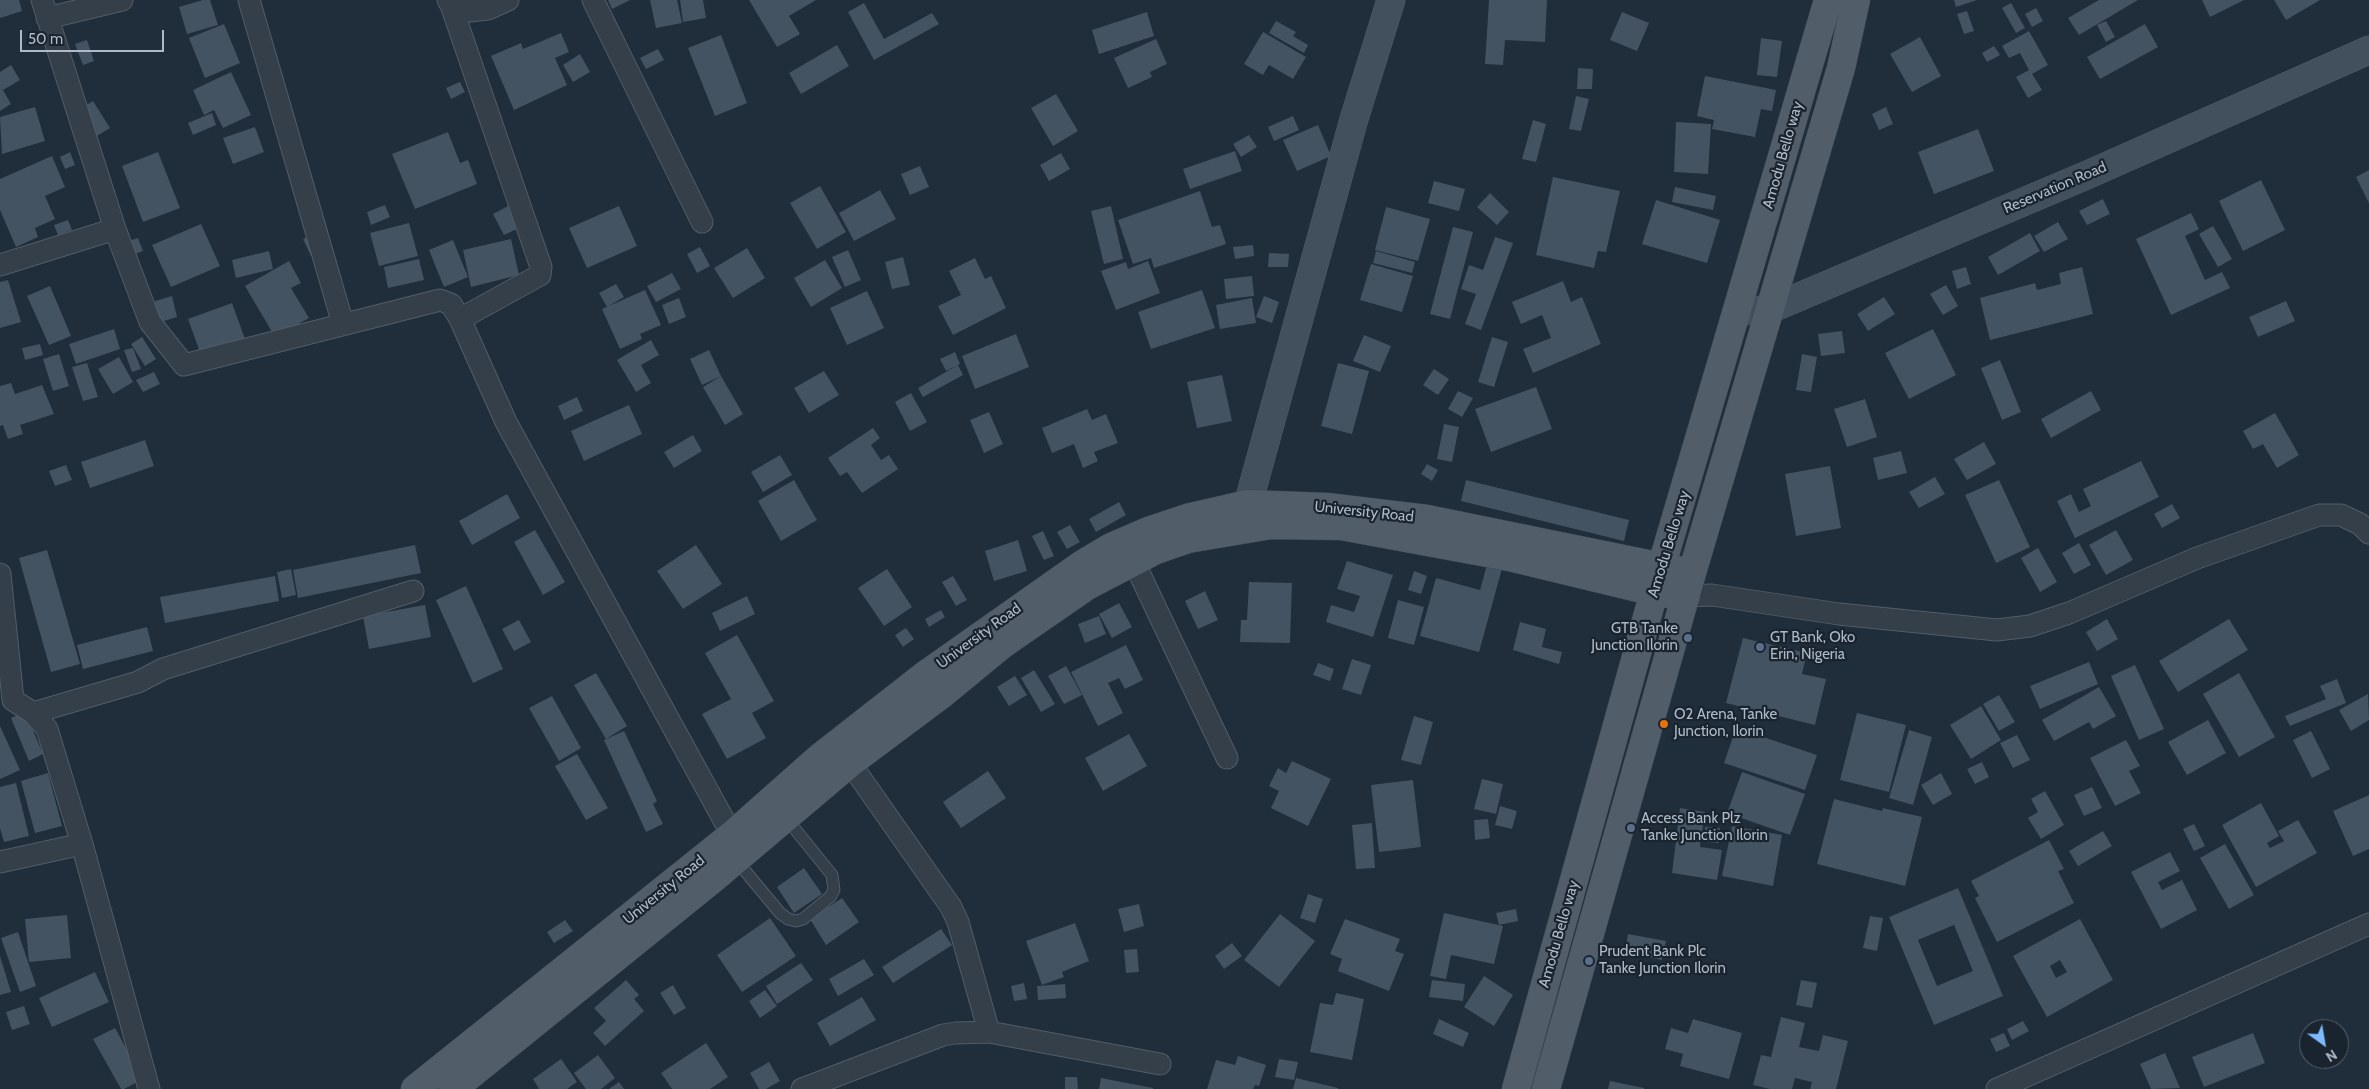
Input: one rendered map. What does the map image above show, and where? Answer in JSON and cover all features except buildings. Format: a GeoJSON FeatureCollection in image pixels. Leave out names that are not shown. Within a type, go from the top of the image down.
{"type":"FeatureCollection","features":[{"type":"Feature","properties":{"kind":"main road","name":"Amodu Bello way"},"geometry":{"type":"LineString","coordinates":[[1516,1089],[1658,580],[1828,0]]}},
{"type":"Feature","properties":{"kind":"main road","name":"Amodu Bello way"},"geometry":{"type":"LineString","coordinates":[[1546,1089],[1696,588],[1768,310],[1841,68],[1856,0]]}},
{"type":"Feature","properties":{"kind":"main road","name":"University Road"},"geometry":{"type":"LineString","coordinates":[[453,1089],[730,846],[819,758],[910,687],[1081,564],[1111,547],[1148,531],[1187,518],[1248,504],[1327,507],[1427,519],[1658,580]]}},
{"type":"Feature","properties":{"kind":"main road","name":"University Road"},"geometry":{"type":"LineString","coordinates":[[415,1089],[730,846],[786,818],[850,764],[941,695],[1003,644],[1087,586],[1133,560],[1188,539],[1223,532],[1271,525],[1341,526],[1509,557],[1658,580]]}},
{"type":"Feature","properties":{"kind":"main road"},"geometry":{"type":"LineString","coordinates":[[1658,580],[1696,588]]}},
{"type":"Feature","properties":{"kind":"street"},"geometry":{"type":"LineString","coordinates":[[122,0],[44,9],[115,229],[150,322],[184,365],[440,300],[451,304],[460,318],[506,422],[730,846]]}},
{"type":"Feature","properties":{"kind":"street"},"geometry":{"type":"LineString","coordinates":[[249,0],[343,324]]}},
{"type":"Feature","properties":{"kind":"street"},"geometry":{"type":"LineString","coordinates":[[450,2],[470,11],[488,9],[508,0]]}},
{"type":"Feature","properties":{"kind":"street"},"geometry":{"type":"LineString","coordinates":[[593,0],[702,222]]}},
{"type":"Feature","properties":{"kind":"street"},"geometry":{"type":"LineString","coordinates":[[1248,504],[1354,119],[1391,0]]}},
{"type":"Feature","properties":{"kind":"street"},"geometry":{"type":"LineString","coordinates":[[450,2],[541,267],[540,276],[460,318]]}},
{"type":"Feature","properties":{"kind":"street","name":"Reservation Road"},"geometry":{"type":"LineString","coordinates":[[1737,311],[1768,310],[2087,175],[2369,50]]}},
{"type":"Feature","properties":{"kind":"street"},"geometry":{"type":"LineString","coordinates":[[0,265],[115,229]]}},
{"type":"Feature","properties":{"kind":"street"},"geometry":{"type":"LineString","coordinates":[[1696,588],[1839,614],[1997,630],[2030,626],[2069,613],[2197,558],[2319,514],[2341,515],[2360,524],[2369,533]]}},
{"type":"Feature","properties":{"kind":"street"},"geometry":{"type":"LineString","coordinates":[[1133,560],[1227,758]]}},
{"type":"Feature","properties":{"kind":"street"},"geometry":{"type":"LineString","coordinates":[[0,574],[6,701],[33,713],[47,729],[82,844],[149,1089]]}},
{"type":"Feature","properties":{"kind":"street"},"geometry":{"type":"LineString","coordinates":[[33,713],[138,682],[163,669],[413,591]]}},
{"type":"Feature","properties":{"kind":"street"},"geometry":{"type":"LineString","coordinates":[[850,764],[951,907],[958,922],[989,1032]]}},
{"type":"Feature","properties":{"kind":"street"},"geometry":{"type":"LineString","coordinates":[[0,862],[82,844]]}},
{"type":"Feature","properties":{"kind":"street"},"geometry":{"type":"LineString","coordinates":[[1997,1089],[2369,924]]}},
{"type":"Feature","properties":{"kind":"street"},"geometry":{"type":"LineString","coordinates":[[802,1089],[943,1035],[989,1032],[1160,1064]]}},
{"type":"Feature","properties":{"kind":"lane"},"geometry":{"type":"LineString","coordinates":[[730,846],[780,913],[788,919],[796,921],[803,919],[830,897],[834,890],[832,875],[786,818]]}},
{"type":"Feature","properties":{"kind":"place","name":"GTB Tanke Junction Ilorin"},"geometry":{"type":"Point","coordinates":[1688,638]}},
{"type":"Feature","properties":{"kind":"place","name":"GT Bank, Oko Erin, Nigeria"},"geometry":{"type":"Point","coordinates":[1760,647]}},
{"type":"Feature","properties":{"kind":"place","name":"O2 Arena, Tanke Junction, Ilorin"},"geometry":{"type":"Point","coordinates":[1664,724]}},
{"type":"Feature","properties":{"kind":"place","name":"Access Bank Plz Tanke Junction Ilorin"},"geometry":{"type":"Point","coordinates":[1631,828]}},
{"type":"Feature","properties":{"kind":"place","name":"Prudent Bank Plc Tanke Junction Ilorin"},"geometry":{"type":"Point","coordinates":[1589,961]}}]}
